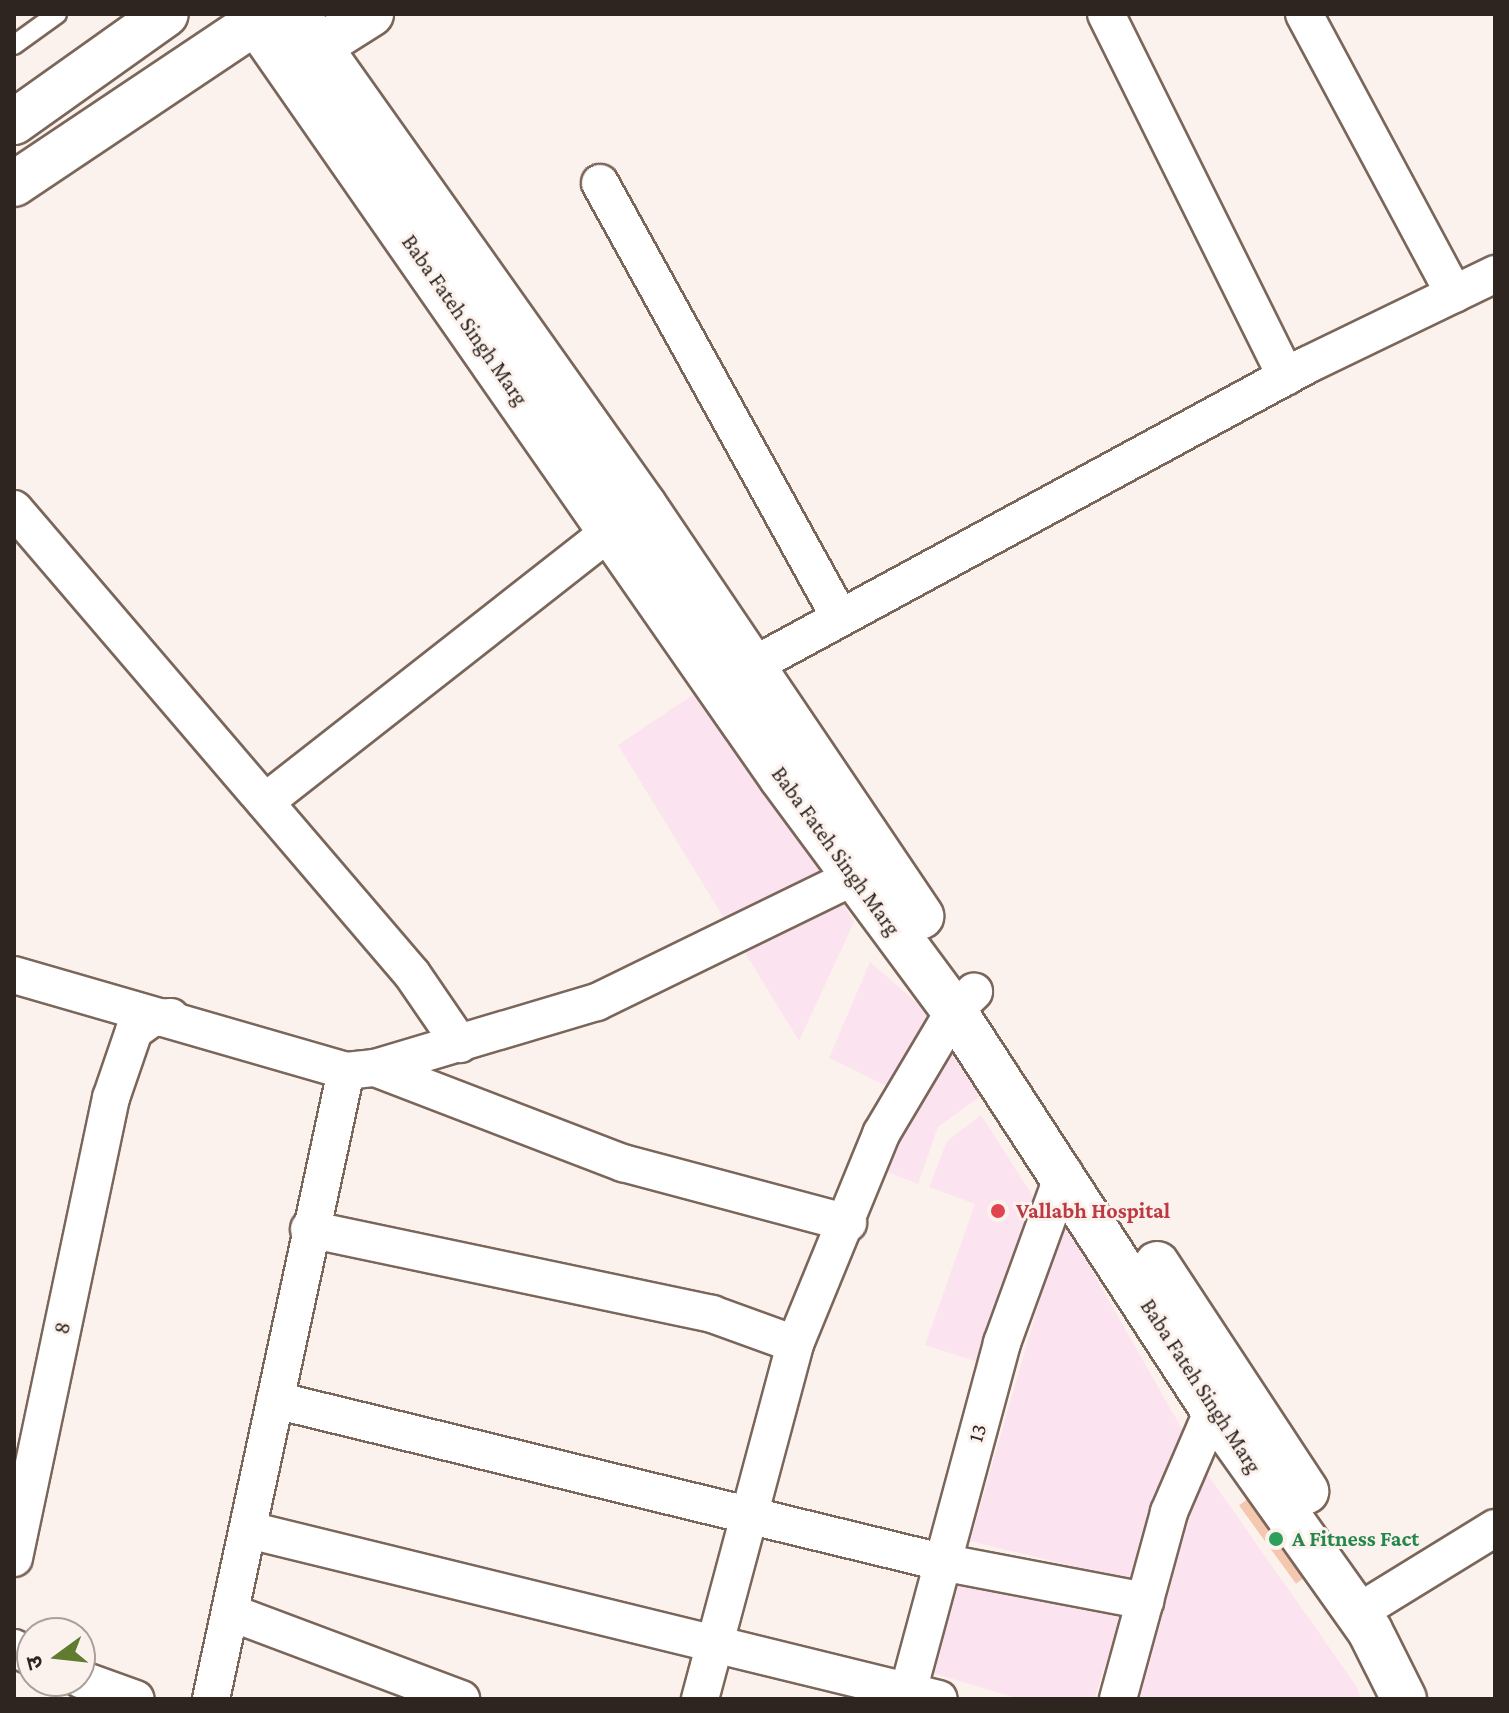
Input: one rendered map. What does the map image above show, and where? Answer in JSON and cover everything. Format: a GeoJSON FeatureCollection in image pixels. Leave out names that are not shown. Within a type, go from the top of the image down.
{"type":"FeatureCollection","features":[{"type":"Feature","properties":{"kind":"street"},"geometry":{"type":"LineString","coordinates":[[14,122],[166,14]]}},
{"type":"Feature","properties":{"kind":"street"},"geometry":{"type":"LineString","coordinates":[[14,184],[280,30],[371,14]]}},
{"type":"Feature","properties":{"kind":"street"},"geometry":{"type":"LineString","coordinates":[[1106,14],[1286,377]]}},
{"type":"Feature","properties":{"kind":"street"},"geometry":{"type":"LineString","coordinates":[[1304,14],[1454,294]]}},
{"type":"Feature","properties":{"kind":"street","name":"Baba Fateh Singh Marg"},"geometry":{"type":"LineString","coordinates":[[280,30],[611,531],[736,674]]}},
{"type":"Feature","properties":{"kind":"street","name":"Baba Fateh Singh Marg"},"geometry":{"type":"LineString","coordinates":[[280,30],[964,1002],[1366,1604],[1404,1699]]}},
{"type":"Feature","properties":{"kind":"street"},"geometry":{"type":"LineString","coordinates":[[600,183],[840,617]]}},
{"type":"Feature","properties":{"kind":"street"},"geometry":{"type":"LineString","coordinates":[[736,674],[1286,377],[1495,274]]}},
{"type":"Feature","properties":{"kind":"street"},"geometry":{"type":"LineString","coordinates":[[14,509],[412,974],[460,1044]]}},
{"type":"Feature","properties":{"kind":"street"},"geometry":{"type":"LineString","coordinates":[[265,802],[611,531]]}},
{"type":"Feature","properties":{"kind":"street"},"geometry":{"type":"LineString","coordinates":[[360,1070],[460,1044],[597,1002],[869,869]]}},
{"type":"Feature","properties":{"kind":"street"},"geometry":{"type":"LineString","coordinates":[[14,975],[360,1070],[623,1163],[848,1223]]}},
{"type":"Feature","properties":{"kind":"street"},"geometry":{"type":"LineString","coordinates":[[700,1699],[743,1516],[795,1344],[848,1223],[881,1134],[964,1002]]}},
{"type":"Feature","properties":{"kind":"street","name":"Baba Fateh Singh Marg"},"geometry":{"type":"LineString","coordinates":[[964,1002],[1064,1173],[1213,1410],[1366,1604],[1436,1699]]}},
{"type":"Feature","properties":{"kind":"street","name":"8"},"geometry":{"type":"LineString","coordinates":[[14,1558],[111,1098],[134,1031],[152,1018],[171,1017]]}},
{"type":"Feature","properties":{"kind":"street"},"geometry":{"type":"LineString","coordinates":[[211,1699],[232,1613],[309,1229],[360,1070]]}},
{"type":"Feature","properties":{"kind":"street","name":"13"},"geometry":{"type":"LineString","coordinates":[[917,1696],[941,1562],[1002,1343],[1064,1173]]}},
{"type":"Feature","properties":{"kind":"street"},"geometry":{"type":"LineString","coordinates":[[309,1229],[712,1314],[795,1344]]}},
{"type":"Feature","properties":{"kind":"street"},"geometry":{"type":"LineString","coordinates":[[275,1400],[941,1562],[1145,1601]]}},
{"type":"Feature","properties":{"kind":"street"},"geometry":{"type":"LineString","coordinates":[[1118,1699],[1169,1512],[1213,1410]]}},
{"type":"Feature","properties":{"kind":"street"},"geometry":{"type":"LineString","coordinates":[[1366,1604],[1495,1528]]}},
{"type":"Feature","properties":{"kind":"street"},"geometry":{"type":"LineString","coordinates":[[249,1530],[711,1648],[917,1696]]}},
{"type":"Feature","properties":{"kind":"street"},"geometry":{"type":"LineString","coordinates":[[232,1613],[461,1699]]}},
{"type":"Feature","properties":{"kind":"street"},"geometry":{"type":"LineString","coordinates":[[96,1686],[136,1699]]}},
{"type":"Feature","properties":{"kind":"lane"},"geometry":{"type":"LineString","coordinates":[[14,45],[57,14]]}},
{"type":"Feature","properties":{"kind":"shaded area"},"geometry":{"type":"Polygon","coordinates":[[[715,680],[854,922],[799,1041],[618,745],[715,680]]]}},
{"type":"Feature","properties":{"kind":"shaded area"},"geometry":{"type":"Polygon","coordinates":[[[870,962],[938,1021],[887,1086],[829,1058],[870,962]]]}},
{"type":"Feature","properties":{"kind":"shaded area"},"geometry":{"type":"Polygon","coordinates":[[[944,1028],[982,1095],[938,1127],[918,1184],[870,1165],[944,1028]]]}},
{"type":"Feature","properties":{"kind":"shaded area"},"geometry":{"type":"Polygon","coordinates":[[[981,1115],[1036,1201],[978,1362],[925,1345],[975,1204],[929,1187],[947,1141],[981,1115]]]}},
{"type":"Feature","properties":{"kind":"shaded area"},"geometry":{"type":"Polygon","coordinates":[[[1063,1220],[1190,1443],[1135,1581],[970,1541],[1063,1220]]]}},
{"type":"Feature","properties":{"kind":"shaded area"},"geometry":{"type":"Polygon","coordinates":[[[1199,1462],[1357,1687],[1361,1699],[1128,1699],[1199,1462]]]}},
{"type":"Feature","properties":{"kind":"shaded area"},"geometry":{"type":"Polygon","coordinates":[[[965,1554],[1131,1587],[1094,1699],[1020,1699],[926,1671],[965,1554]]]}},
{"type":"Feature","properties":{"kind":"building","name":"A Fitness Fact"},"geometry":{"type":"Polygon","coordinates":[[[1256,1493],[1313,1571],[1296,1584],[1239,1505],[1256,1493]]]}},
{"type":"Feature","properties":{"kind":"place","name":"Vallabh Hospital"},"geometry":{"type":"Point","coordinates":[998,1211]}},
{"type":"Feature","properties":{"kind":"place","name":"A Fitness Fact"},"geometry":{"type":"Point","coordinates":[1276,1539]}}]}
